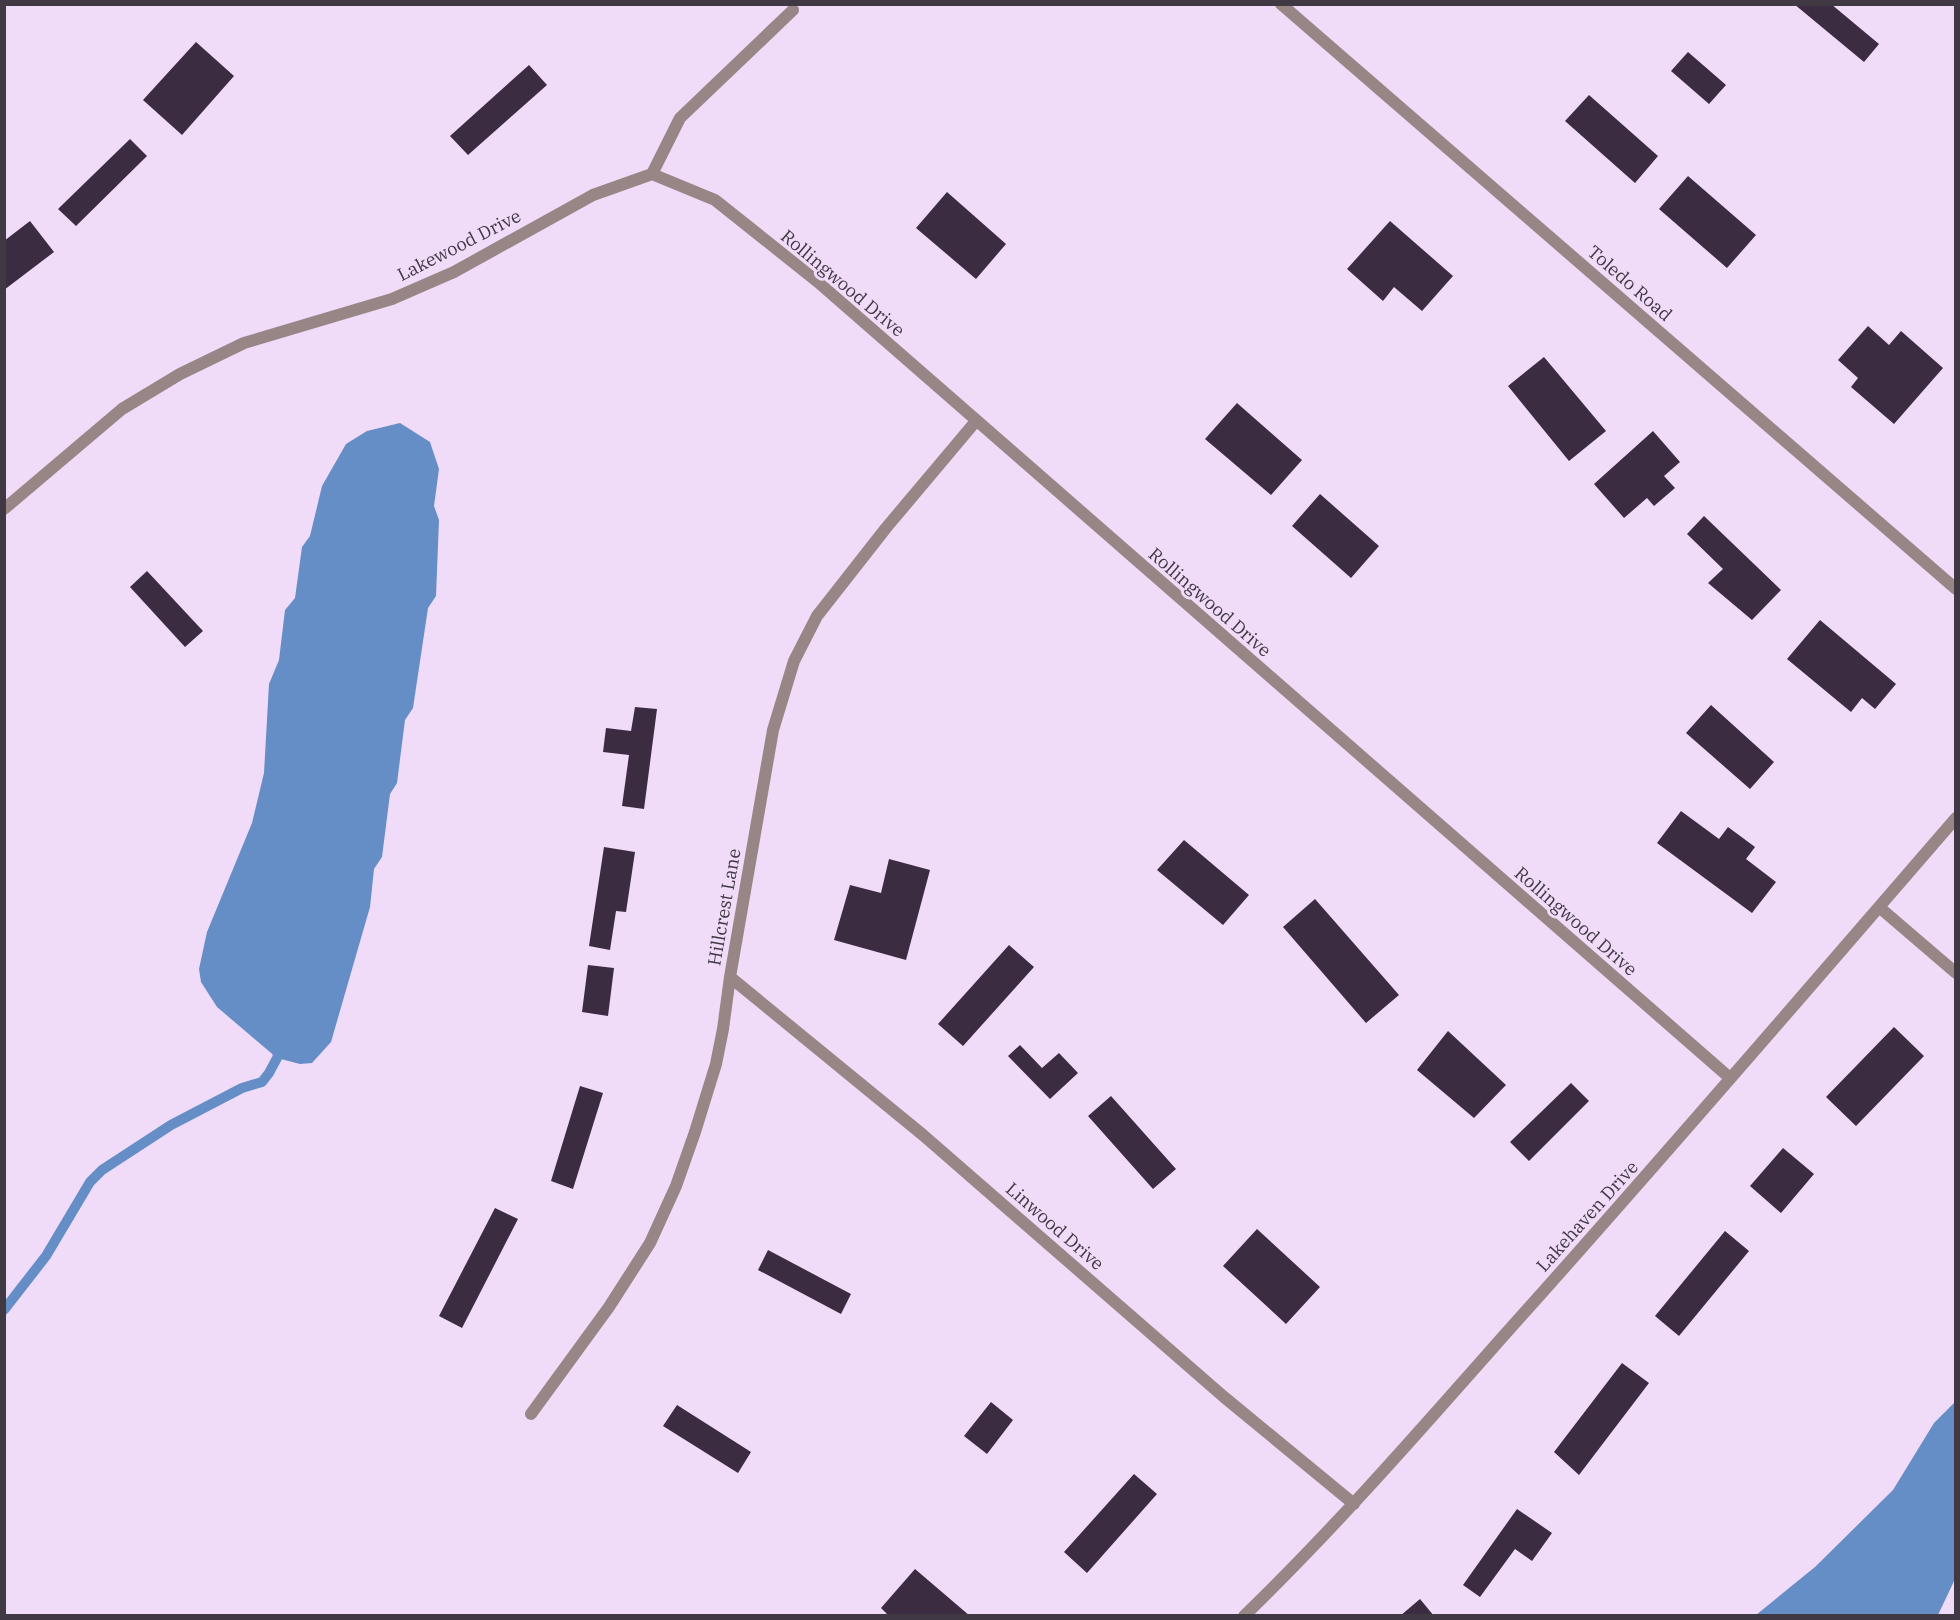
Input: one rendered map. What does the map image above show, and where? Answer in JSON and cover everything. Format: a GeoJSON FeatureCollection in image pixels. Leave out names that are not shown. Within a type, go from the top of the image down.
{"type":"FeatureCollection","features":[{"type":"Feature","properties":{"kind":"street","name":"Toledo Road"},"geometry":{"type":"LineString","coordinates":[[1281,4],[1956,589]]}},
{"type":"Feature","properties":{"kind":"street"},"geometry":{"type":"LineString","coordinates":[[652,174],[680,118],[793,10]]}},
{"type":"Feature","properties":{"kind":"street","name":"Rollingwood Drive"},"geometry":{"type":"LineString","coordinates":[[652,174],[715,200],[818,282],[1730,1078]]}},
{"type":"Feature","properties":{"kind":"street","name":"Lakewood Drive"},"geometry":{"type":"LineString","coordinates":[[4,509],[122,409],[180,374],[244,343],[402,294],[454,272],[593,195],[652,174]]}},
{"type":"Feature","properties":{"kind":"street","name":"Hillcrest Lane"},"geometry":{"type":"LineString","coordinates":[[531,1414],[609,1307],[650,1244],[668,1205],[695,1132],[716,1064],[773,730],[794,661],[817,616],[886,528],[976,421]]}},
{"type":"Feature","properties":{"kind":"street","name":"Lakehaven Drive"},"geometry":{"type":"LineString","coordinates":[[1245,1616],[1354,1504],[1647,1177],[1956,818]]}},
{"type":"Feature","properties":{"kind":"street"},"geometry":{"type":"LineString","coordinates":[[1879,907],[1956,973]]}},
{"type":"Feature","properties":{"kind":"street","name":"Linwood Drive"},"geometry":{"type":"LineString","coordinates":[[730,977],[923,1135],[1224,1397],[1354,1504]]}},
{"type":"Feature","properties":{"kind":"water"},"geometry":{"type":"Polygon","coordinates":[[[400,423],[430,442],[439,469],[434,506],[439,520],[436,596],[428,608],[413,708],[405,720],[397,783],[390,794],[382,857],[374,869],[370,907],[331,1042],[312,1063],[300,1064],[277,1058],[217,1007],[201,982],[199,969],[207,932],[252,823],[264,773],[269,684],[279,660],[285,610],[295,598],[302,547],[310,536],[322,486],[346,444],[367,431],[400,423]]]}},
{"type":"Feature","properties":{"kind":"water"},"geometry":{"type":"Polygon","coordinates":[[[1955,1402],[1955,1579],[1938,1615],[1756,1615],[1815,1567],[1893,1490],[1934,1423],[1955,1402]]]}},
{"type":"Feature","properties":{"kind":"building"},"geometry":{"type":"Polygon","coordinates":[[[1794,4],[1831,4],[1879,44],[1864,62],[1794,4]]]}},
{"type":"Feature","properties":{"kind":"building"},"geometry":{"type":"Polygon","coordinates":[[[196,42],[234,76],[182,135],[143,100],[196,42]]]}},
{"type":"Feature","properties":{"kind":"building"},"geometry":{"type":"Polygon","coordinates":[[[1688,52],[1726,85],[1709,104],[1671,71],[1688,52]]]}},
{"type":"Feature","properties":{"kind":"building"},"geometry":{"type":"Polygon","coordinates":[[[529,65],[547,85],[468,155],[450,136],[529,65]]]}},
{"type":"Feature","properties":{"kind":"building"},"geometry":{"type":"Polygon","coordinates":[[[1589,95],[1658,156],[1635,183],[1565,121],[1589,95]]]}},
{"type":"Feature","properties":{"kind":"building"},"geometry":{"type":"Polygon","coordinates":[[[130,139],[147,156],[76,226],[58,209],[130,139]]]}},
{"type":"Feature","properties":{"kind":"building"},"geometry":{"type":"Polygon","coordinates":[[[1688,176],[1756,235],[1727,268],[1659,209],[1688,176]]]}},
{"type":"Feature","properties":{"kind":"building"},"geometry":{"type":"Polygon","coordinates":[[[947,192],[1006,244],[976,279],[916,228],[947,192]]]}},
{"type":"Feature","properties":{"kind":"building"},"geometry":{"type":"Polygon","coordinates":[[[30,221],[54,252],[4,290],[4,241],[30,221]]]}},
{"type":"Feature","properties":{"kind":"building"},"geometry":{"type":"Polygon","coordinates":[[[1390,221],[1453,276],[1422,311],[1394,287],[1383,301],[1347,269],[1390,221]]]}},
{"type":"Feature","properties":{"kind":"building"},"geometry":{"type":"Polygon","coordinates":[[[1868,326],[1889,345],[1901,331],[1943,368],[1894,424],[1851,387],[1858,378],[1838,360],[1868,326]]]}},
{"type":"Feature","properties":{"kind":"building"},"geometry":{"type":"Polygon","coordinates":[[[1544,357],[1606,431],[1569,461],[1508,386],[1544,357]]]}},
{"type":"Feature","properties":{"kind":"building"},"geometry":{"type":"Polygon","coordinates":[[[1237,403],[1302,460],[1271,495],[1205,439],[1237,403]]]}},
{"type":"Feature","properties":{"kind":"building"},"geometry":{"type":"Polygon","coordinates":[[[1653,431],[1680,462],[1664,476],[1675,488],[1654,506],[1647,498],[1624,518],[1594,484],[1653,431]]]}},
{"type":"Feature","properties":{"kind":"building"},"geometry":{"type":"Polygon","coordinates":[[[1320,494],[1379,546],[1351,578],[1292,526],[1320,494]]]}},
{"type":"Feature","properties":{"kind":"building"},"geometry":{"type":"Polygon","coordinates":[[[1704,516],[1781,590],[1752,620],[1708,583],[1723,569],[1687,534],[1704,516]]]}},
{"type":"Feature","properties":{"kind":"building"},"geometry":{"type":"Polygon","coordinates":[[[147,571],[203,631],[185,647],[130,587],[147,571]]]}},
{"type":"Feature","properties":{"kind":"building"},"geometry":{"type":"Polygon","coordinates":[[[1820,620],[1896,684],[1875,709],[1862,698],[1851,712],[1787,659],[1820,620]]]}},
{"type":"Feature","properties":{"kind":"building"},"geometry":{"type":"Polygon","coordinates":[[[1711,705],[1774,762],[1750,789],[1686,733],[1711,705]]]}},
{"type":"Feature","properties":{"kind":"building"},"geometry":{"type":"Polygon","coordinates":[[[635,707],[657,709],[644,809],[622,806],[629,755],[603,752],[606,728],[631,731],[635,707]]]}},
{"type":"Feature","properties":{"kind":"building"},"geometry":{"type":"Polygon","coordinates":[[[1681,811],[1719,839],[1728,827],[1755,847],[1746,859],[1776,882],[1752,913],[1657,843],[1681,811]]]}},
{"type":"Feature","properties":{"kind":"building"},"geometry":{"type":"Polygon","coordinates":[[[1184,840],[1249,895],[1223,925],[1157,870],[1184,840]]]}},
{"type":"Feature","properties":{"kind":"building"},"geometry":{"type":"Polygon","coordinates":[[[604,847],[635,852],[626,912],[616,911],[610,950],[589,946],[604,847]]]}},
{"type":"Feature","properties":{"kind":"building"},"geometry":{"type":"Polygon","coordinates":[[[889,859],[930,870],[906,960],[834,940],[850,885],[881,893],[889,859]]]}},
{"type":"Feature","properties":{"kind":"building"},"geometry":{"type":"Polygon","coordinates":[[[1315,899],[1399,995],[1366,1023],[1283,927],[1315,899]]]}},
{"type":"Feature","properties":{"kind":"building"},"geometry":{"type":"Polygon","coordinates":[[[1009,945],[1034,967],[963,1046],[938,1024],[1009,945]]]}},
{"type":"Feature","properties":{"kind":"building"},"geometry":{"type":"Polygon","coordinates":[[[588,965],[614,968],[608,1016],[582,1012],[588,965]]]}},
{"type":"Feature","properties":{"kind":"building"},"geometry":{"type":"Polygon","coordinates":[[[1894,1027],[1924,1056],[1856,1126],[1826,1097],[1894,1027]]]}},
{"type":"Feature","properties":{"kind":"building"},"geometry":{"type":"Polygon","coordinates":[[[1448,1031],[1506,1085],[1474,1118],[1417,1070],[1448,1031]]]}},
{"type":"Feature","properties":{"kind":"building"},"geometry":{"type":"Polygon","coordinates":[[[1020,1045],[1042,1068],[1059,1053],[1078,1073],[1050,1099],[1008,1056],[1020,1045]]]}},
{"type":"Feature","properties":{"kind":"building"},"geometry":{"type":"Polygon","coordinates":[[[1571,1083],[1589,1101],[1529,1161],[1510,1142],[1571,1083]]]}},
{"type":"Feature","properties":{"kind":"building"},"geometry":{"type":"Polygon","coordinates":[[[580,1086],[603,1093],[573,1189],[551,1181],[580,1086]]]}},
{"type":"Feature","properties":{"kind":"building"},"geometry":{"type":"Polygon","coordinates":[[[1111,1096],[1176,1169],[1153,1189],[1088,1116],[1111,1096]]]}},
{"type":"Feature","properties":{"kind":"building"},"geometry":{"type":"Polygon","coordinates":[[[1783,1148],[1814,1174],[1781,1213],[1750,1186],[1783,1148]]]}},
{"type":"Feature","properties":{"kind":"building"},"geometry":{"type":"Polygon","coordinates":[[[495,1208],[518,1219],[462,1328],[439,1316],[495,1208]]]}},
{"type":"Feature","properties":{"kind":"building"},"geometry":{"type":"Polygon","coordinates":[[[1257,1229],[1320,1287],[1286,1324],[1223,1266],[1257,1229]]]}},
{"type":"Feature","properties":{"kind":"building"},"geometry":{"type":"Polygon","coordinates":[[[1725,1231],[1749,1251],[1679,1336],[1655,1316],[1725,1231]]]}},
{"type":"Feature","properties":{"kind":"building"},"geometry":{"type":"Polygon","coordinates":[[[768,1250],[851,1294],[841,1314],[758,1270],[768,1250]]]}},
{"type":"Feature","properties":{"kind":"building"},"geometry":{"type":"Polygon","coordinates":[[[1622,1363],[1649,1383],[1579,1475],[1554,1452],[1622,1363]]]}},
{"type":"Feature","properties":{"kind":"building"},"geometry":{"type":"Polygon","coordinates":[[[991,1402],[1013,1420],[987,1454],[964,1436],[991,1402]]]}},
{"type":"Feature","properties":{"kind":"building"},"geometry":{"type":"Polygon","coordinates":[[[677,1405],[751,1452],[738,1473],[663,1426],[677,1405]]]}},
{"type":"Feature","properties":{"kind":"building"},"geometry":{"type":"Polygon","coordinates":[[[1134,1474],[1157,1494],[1087,1573],[1064,1552],[1134,1474]]]}},
{"type":"Feature","properties":{"kind":"building"},"geometry":{"type":"Polygon","coordinates":[[[1517,1509],[1552,1533],[1532,1561],[1515,1549],[1480,1597],[1463,1585],[1517,1509]]]}},
{"type":"Feature","properties":{"kind":"building"},"geometry":{"type":"Polygon","coordinates":[[[915,1569],[970,1616],[889,1616],[881,1608],[915,1569]]]}},
{"type":"Feature","properties":{"kind":"building"},"geometry":{"type":"Polygon","coordinates":[[[1420,1599],[1434,1616],[1400,1616],[1420,1599]]]}},
{"type":"Feature","properties":{"kind":"waterway"},"geometry":{"type":"LineString","coordinates":[[4,1310],[46,1256],[90,1182],[102,1170],[171,1125],[242,1088],[262,1082],[277,1058],[280,1045]]}}]}
